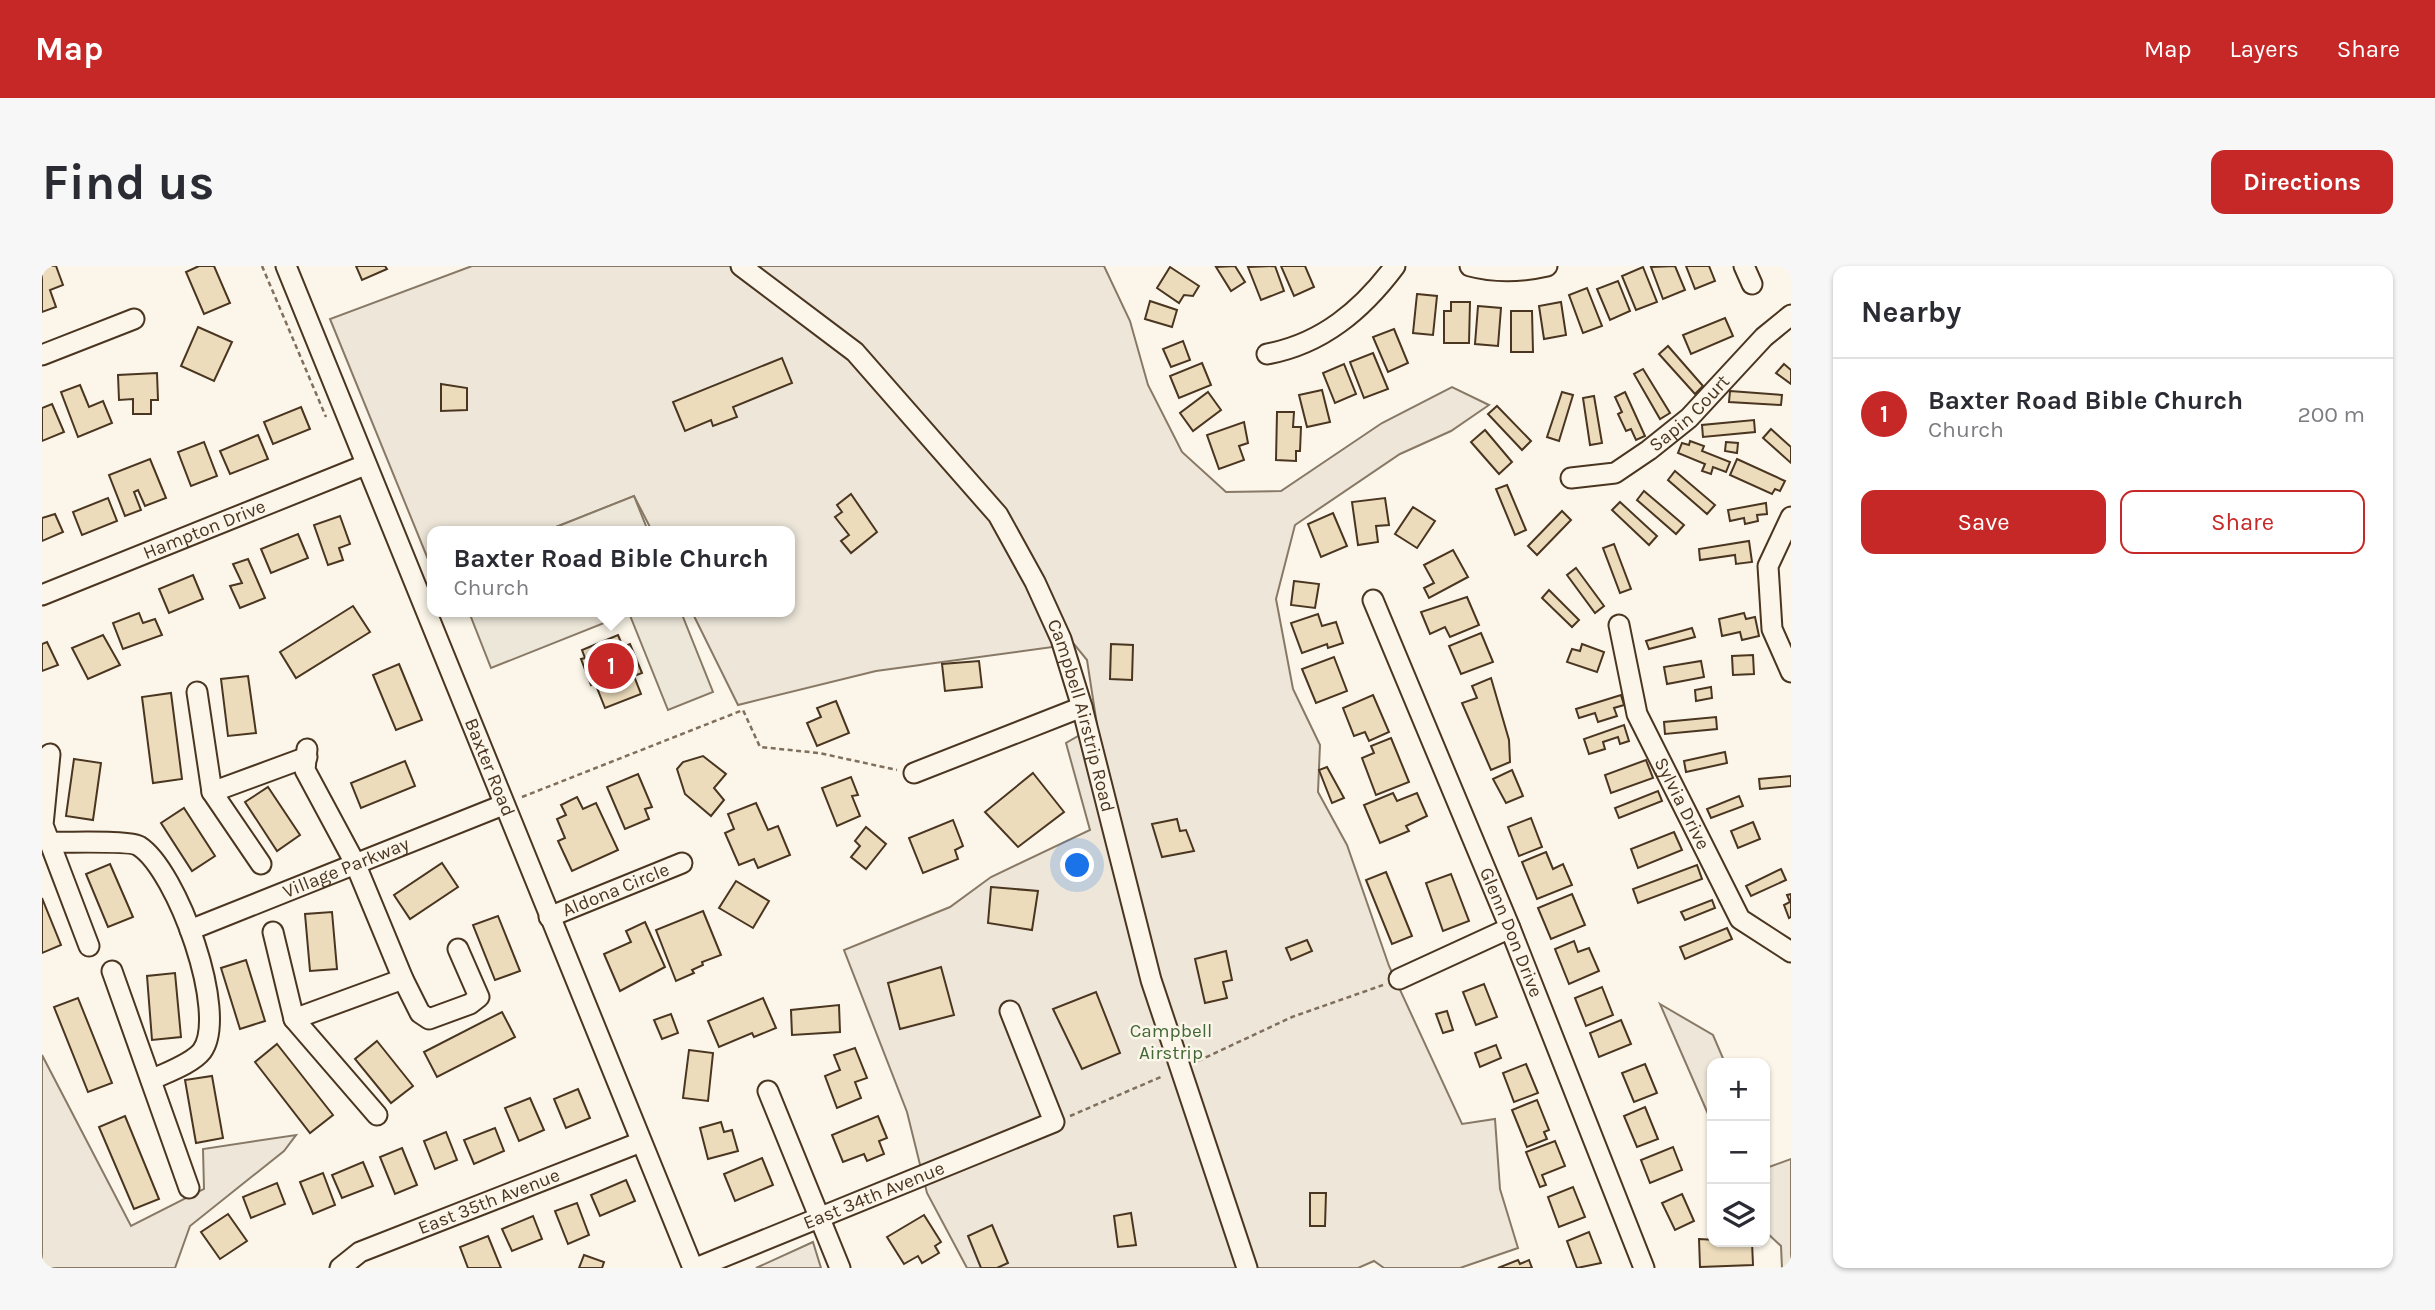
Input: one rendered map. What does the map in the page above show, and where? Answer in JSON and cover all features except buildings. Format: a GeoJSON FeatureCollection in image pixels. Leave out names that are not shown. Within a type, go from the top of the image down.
{"type":"FeatureCollection","features":[{"type":"Feature","properties":{"kind":"street","name":"Baxter Road"},"geometry":{"type":"LineString","coordinates":[[286,266],[694,1268]]}},
{"type":"Feature","properties":{"kind":"street","name":"Campbell Airstrip Road"},"geometry":{"type":"LineString","coordinates":[[741,266],[855,352],[998,515],[1061,639],[1082,706],[1151,980],[1247,1268]]}},
{"type":"Feature","properties":{"kind":"street"},"geometry":{"type":"LineString","coordinates":[[1267,354],[1315,340],[1351,315],[1395,266]]}},
{"type":"Feature","properties":{"kind":"street"},"geometry":{"type":"LineString","coordinates":[[1470,266],[1488,271],[1513,271],[1547,266]]}},
{"type":"Feature","properties":{"kind":"street"},"geometry":{"type":"LineString","coordinates":[[1744,266],[1752,284]]}},
{"type":"Feature","properties":{"kind":"street","name":"Sapin Court"},"geometry":{"type":"LineString","coordinates":[[1571,478],[1615,473],[1649,450],[1689,418],[1764,337],[1791,315]]}},
{"type":"Feature","properties":{"kind":"street"},"geometry":{"type":"LineString","coordinates":[[42,355],[134,318]]}},
{"type":"Feature","properties":{"kind":"street","name":"Hampton Drive"},"geometry":{"type":"LineString","coordinates":[[42,596],[365,465]]}},
{"type":"Feature","properties":{"kind":"street"},"geometry":{"type":"LineString","coordinates":[[1791,517],[1768,566],[1772,629],[1791,672]]}},
{"type":"Feature","properties":{"kind":"street","name":"Glenn Don Drive"},"geometry":{"type":"LineString","coordinates":[[1373,600],[1510,928],[1644,1268]]}},
{"type":"Feature","properties":{"kind":"street","name":"Sylvia Drive"},"geometry":{"type":"LineString","coordinates":[[1619,625],[1637,714],[1740,919],[1791,952]]}},
{"type":"Feature","properties":{"kind":"street"},"geometry":{"type":"LineString","coordinates":[[197,692],[212,792],[261,864]]}},
{"type":"Feature","properties":{"kind":"street"},"geometry":{"type":"LineString","coordinates":[[914,774],[1082,706]]}},
{"type":"Feature","properties":{"kind":"street"},"geometry":{"type":"LineString","coordinates":[[212,792],[307,753],[305,770],[355,863],[402,979],[420,1013],[429,1019],[470,1004],[479,996],[458,949]]}},
{"type":"Feature","properties":{"kind":"street"},"geometry":{"type":"LineString","coordinates":[[50,754],[43,825],[89,946]]}},
{"type":"Feature","properties":{"kind":"street","name":"Village Parkway"},"geometry":{"type":"LineString","coordinates":[[190,930],[503,804]]}},
{"type":"Feature","properties":{"kind":"street"},"geometry":{"type":"LineString","coordinates":[[49,842],[137,844],[153,858],[169,880],[190,930],[210,1006],[211,1033],[201,1053],[151,1080]]}},
{"type":"Feature","properties":{"kind":"street","name":"Aldona Circle"},"geometry":{"type":"LineString","coordinates":[[549,917],[682,863]]}},
{"type":"Feature","properties":{"kind":"street"},"geometry":{"type":"LineString","coordinates":[[1399,979],[1510,928]]}},
{"type":"Feature","properties":{"kind":"street"},"geometry":{"type":"LineString","coordinates":[[273,932],[294,1019],[377,1115]]}},
{"type":"Feature","properties":{"kind":"street"},"geometry":{"type":"LineString","coordinates":[[112,971],[189,1188]]}},
{"type":"Feature","properties":{"kind":"street"},"geometry":{"type":"LineString","coordinates":[[294,1019],[402,979]]}},
{"type":"Feature","properties":{"kind":"street"},"geometry":{"type":"LineString","coordinates":[[1010,1011],[1054,1122]]}},
{"type":"Feature","properties":{"kind":"street"},"geometry":{"type":"LineString","coordinates":[[768,1091],[840,1268]]}},
{"type":"Feature","properties":{"kind":"street","name":"East 34th Avenue"},"geometry":{"type":"LineString","coordinates":[[694,1268],[1054,1122]]}},
{"type":"Feature","properties":{"kind":"street","name":"East 35th Avenue"},"geometry":{"type":"LineString","coordinates":[[340,1268],[360,1252],[641,1142]]}},
{"type":"Feature","properties":{"kind":"path"},"geometry":{"type":"LineString","coordinates":[[503,804],[743,710],[760,747],[819,753],[914,774]]}},
{"type":"Feature","properties":{"kind":"path"},"geometry":{"type":"LineString","coordinates":[[1054,1122],[1181,1069],[1292,1017],[1399,979]]}},
{"type":"Feature","properties":{"kind":"green space","name":"Campbell Airstrip"},"geometry":{"type":"Polygon","coordinates":[[[472,266],[1104,266],[1130,321],[1148,385],[1182,452],[1226,492],[1281,491],[1382,423],[1452,387],[1489,405],[1451,431],[1400,454],[1295,525],[1276,599],[1293,689],[1320,745],[1318,792],[1347,845],[1389,966],[1462,1124],[1495,1119],[1500,1189],[1518,1248],[1460,1268],[1384,1268],[1374,1261],[1358,1268],[967,1268],[927,1193],[907,1112],[844,950],[950,907],[991,877],[1090,830],[1066,743],[1097,725],[1087,660],[1074,644],[876,671],[738,705],[694,617],[795,617],[795,526],[649,526],[634,496],[559,526],[427,526],[427,557],[330,319],[472,266]]]}},
{"type":"Feature","properties":{"kind":"green space"},"geometry":{"type":"Polygon","coordinates":[[[1660,1004],[1713,1035],[1723,1058],[1707,1058],[1707,1112],[1660,1004]]]}},
{"type":"Feature","properties":{"kind":"green space"},"geometry":{"type":"Polygon","coordinates":[[[42,1055],[131,1226],[204,1189],[203,1149],[296,1135],[284,1151],[190,1226],[175,1268],[42,1268],[42,1055]]]}},
{"type":"Feature","properties":{"kind":"green space"},"geometry":{"type":"Polygon","coordinates":[[[1791,1159],[1791,1268],[1782,1268],[1781,1246],[1770,1236],[1770,1167],[1791,1159]]]}},
{"type":"Feature","properties":{"kind":"green space"},"geometry":{"type":"Polygon","coordinates":[[[813,1242],[821,1268],[756,1268],[813,1242]]]}},
{"type":"Feature","properties":{"kind":"shaded area"},"geometry":{"type":"Polygon","coordinates":[[[634,496],[646,526],[559,526],[634,496]]]}},
{"type":"Feature","properties":{"kind":"shaded area"},"geometry":{"type":"Polygon","coordinates":[[[471,617],[619,617],[491,668],[471,617]]]}},
{"type":"Feature","properties":{"kind":"shaded area"},"geometry":{"type":"Polygon","coordinates":[[[631,617],[683,617],[713,692],[668,710],[631,617]]]}},
{"type":"Feature","properties":{"kind":"place","name":"Baxter Road Bible Church"},"geometry":{"type":"Point","coordinates":[611,666]}}]}
